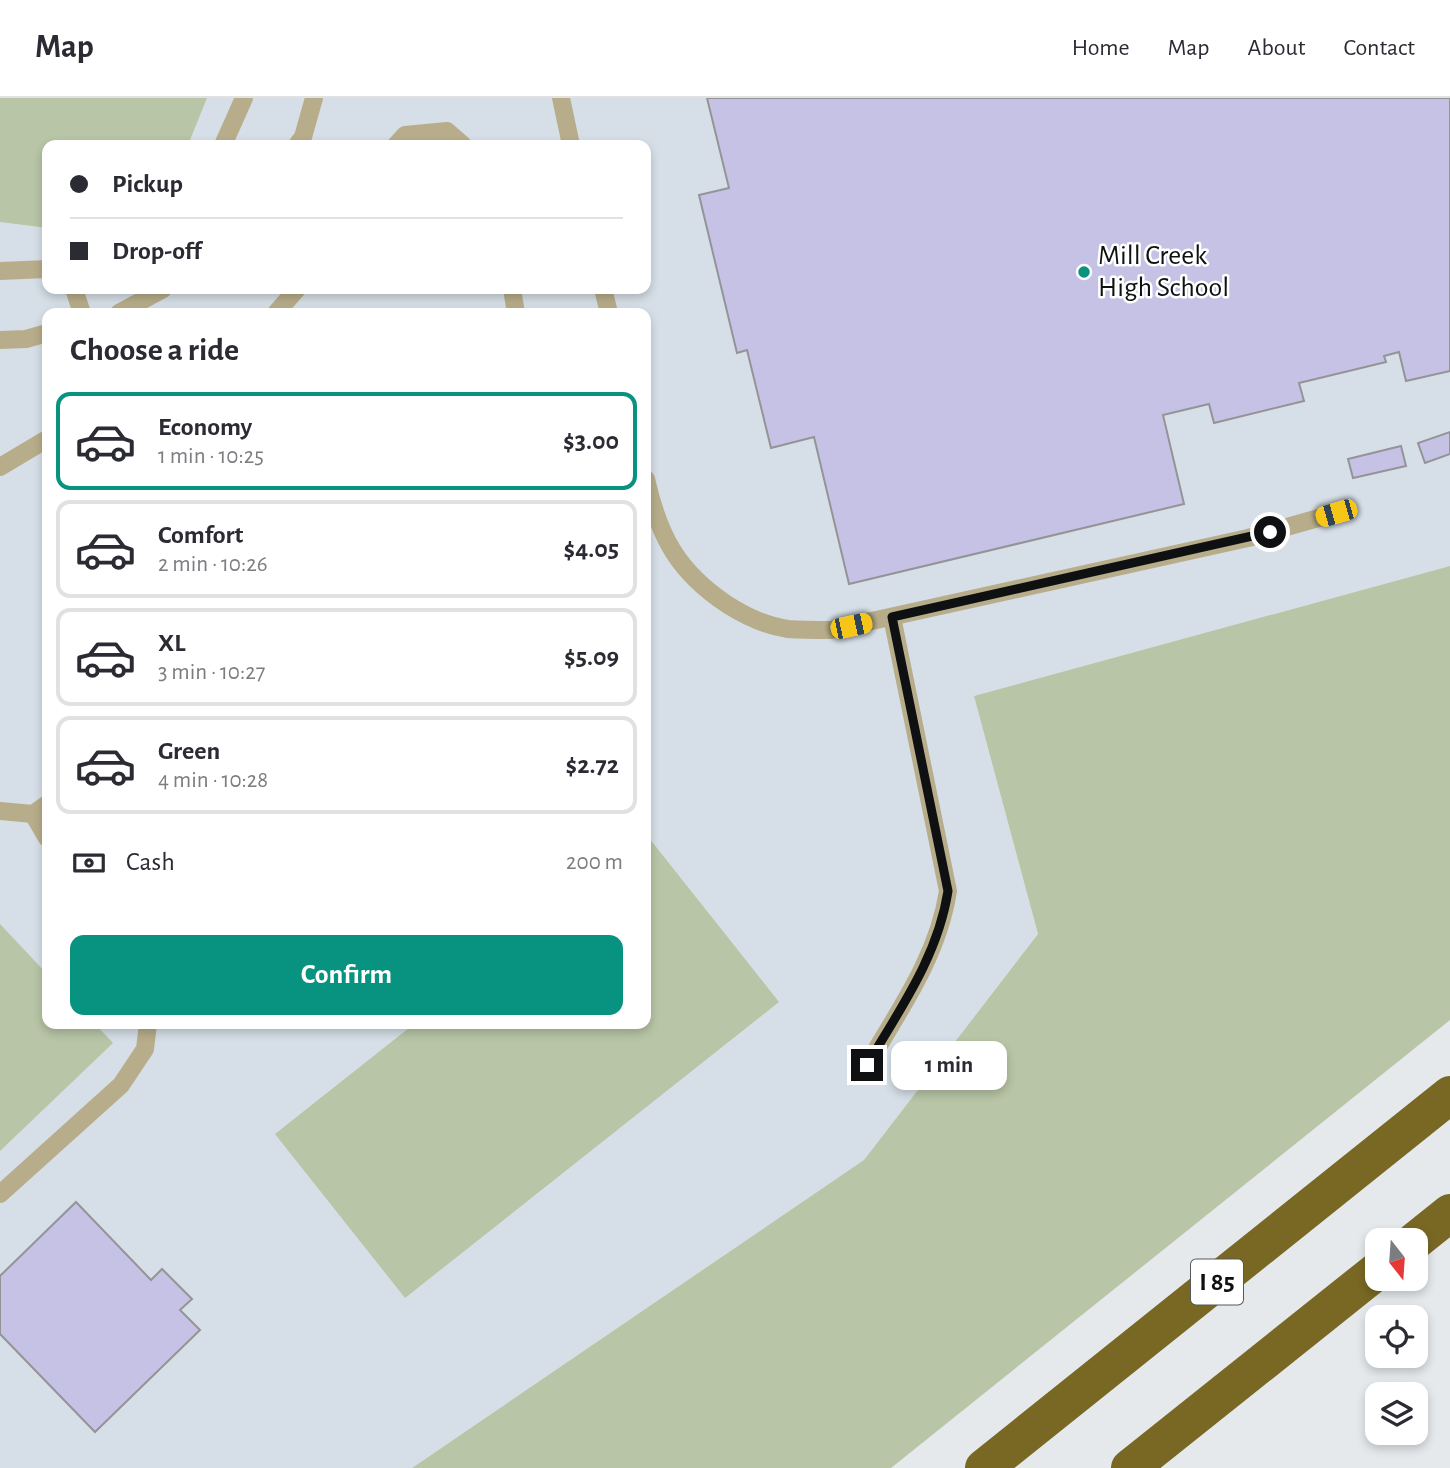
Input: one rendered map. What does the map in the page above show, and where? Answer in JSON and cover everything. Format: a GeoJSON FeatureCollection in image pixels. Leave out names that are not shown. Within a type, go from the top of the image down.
{"type":"FeatureCollection","features":[{"type":"Feature","properties":{"kind":"highway","name":"I 85"},"geometry":{"type":"LineString","coordinates":[[984,1468],[1450,1095]]}},
{"type":"Feature","properties":{"kind":"highway"},"geometry":{"type":"LineString","coordinates":[[1428,1231],[1450,1213]]}},
{"type":"Feature","properties":{"kind":"highway"},"geometry":{"type":"LineString","coordinates":[[1130,1468],[1365,1281]]}},
{"type":"Feature","properties":{"kind":"lane"},"geometry":{"type":"LineString","coordinates":[[225,140],[244,98]]}},
{"type":"Feature","properties":{"kind":"lane"},"geometry":{"type":"LineString","coordinates":[[301,140],[314,98]]}},
{"type":"Feature","properties":{"kind":"lane"},"geometry":{"type":"LineString","coordinates":[[561,98],[570,140]]}},
{"type":"Feature","properties":{"kind":"lane"},"geometry":{"type":"LineString","coordinates":[[400,140],[405,135],[447,131],[457,140]]}},
{"type":"Feature","properties":{"kind":"lane"},"geometry":{"type":"LineString","coordinates":[[0,271],[42,269]]}},
{"type":"Feature","properties":{"kind":"lane"},"geometry":{"type":"LineString","coordinates":[[128,308],[154,294]]}},
{"type":"Feature","properties":{"kind":"lane"},"geometry":{"type":"LineString","coordinates":[[280,308],[293,294]]}},
{"type":"Feature","properties":{"kind":"lane"},"geometry":{"type":"LineString","coordinates":[[0,340],[26,339],[42,334]]}},
{"type":"Feature","properties":{"kind":"lane"},"geometry":{"type":"LineString","coordinates":[[0,467],[42,442]]}},
{"type":"Feature","properties":{"kind":"lane"},"geometry":{"type":"LineString","coordinates":[[651,503],[666,541],[682,567],[703,588],[758,622],[787,629],[831,630],[1248,538],[1336,513]]}},
{"type":"Feature","properties":{"kind":"lane"},"geometry":{"type":"LineString","coordinates":[[867,1065],[917,981],[942,926],[948,891],[892,617]]}},
{"type":"Feature","properties":{"kind":"lane"},"geometry":{"type":"LineString","coordinates":[[0,811],[40,809]]}},
{"type":"Feature","properties":{"kind":"lane"},"geometry":{"type":"LineString","coordinates":[[0,1194],[121,1085],[145,1049],[148,1029]]}},
{"type":"Feature","properties":{"kind":"shaded area"},"geometry":{"type":"Polygon","coordinates":[[[207,98],[1450,98],[1450,566],[974,696],[1038,934],[864,1160],[412,1468],[0,1468],[0,222],[42,227],[42,294],[651,294],[651,140],[190,140],[207,98]]]}},
{"type":"Feature","properties":{"kind":"green space"},"geometry":{"type":"Polygon","coordinates":[[[0,98],[207,98],[190,140],[42,140],[42,227],[0,222],[0,98]]]}},
{"type":"Feature","properties":{"kind":"green space"},"geometry":{"type":"Polygon","coordinates":[[[1450,566],[1450,1020],[891,1468],[412,1468],[864,1160],[1038,934],[974,696],[1450,566]]]}},
{"type":"Feature","properties":{"kind":"green space"},"geometry":{"type":"Polygon","coordinates":[[[651,841],[779,1002],[405,1298],[275,1134],[408,1029],[651,1029],[651,841]]]}},
{"type":"Feature","properties":{"kind":"green space"},"geometry":{"type":"Polygon","coordinates":[[[0,924],[42,969],[42,1029],[100,1029],[113,1043],[0,1151],[0,924]]]}},
{"type":"Feature","properties":{"kind":"building","name":"Mill Creek High School"},"geometry":{"type":"Polygon","coordinates":[[[707,98],[1450,98],[1450,371],[1406,381],[1399,352],[1384,356],[1386,362],[1299,383],[1304,401],[1214,423],[1209,404],[1163,415],[1184,504],[849,584],[814,437],[771,448],[747,350],[737,353],[699,195],[729,188],[707,98]]]}},
{"type":"Feature","properties":{"kind":"building"},"geometry":{"type":"Polygon","coordinates":[[[1450,432],[1450,454],[1425,463],[1418,443],[1450,432]]]}},
{"type":"Feature","properties":{"kind":"building"},"geometry":{"type":"Polygon","coordinates":[[[1401,446],[1406,466],[1353,478],[1348,459],[1401,446]]]}},
{"type":"Feature","properties":{"kind":"building"},"geometry":{"type":"Polygon","coordinates":[[[76,1202],[151,1280],[162,1269],[192,1299],[180,1310],[200,1330],[95,1432],[0,1334],[0,1276],[76,1202]]]}},
{"type":"Feature","properties":{"kind":"place","name":"Mill Creek High School"},"geometry":{"type":"Point","coordinates":[1084,272]}},
{"type":"Feature","properties":{"kind":"route"},"geometry":{"type":"LineString","coordinates":[[867,1065],[917,981],[942,926],[948,891],[892,617],[1270,532]]}}]}
